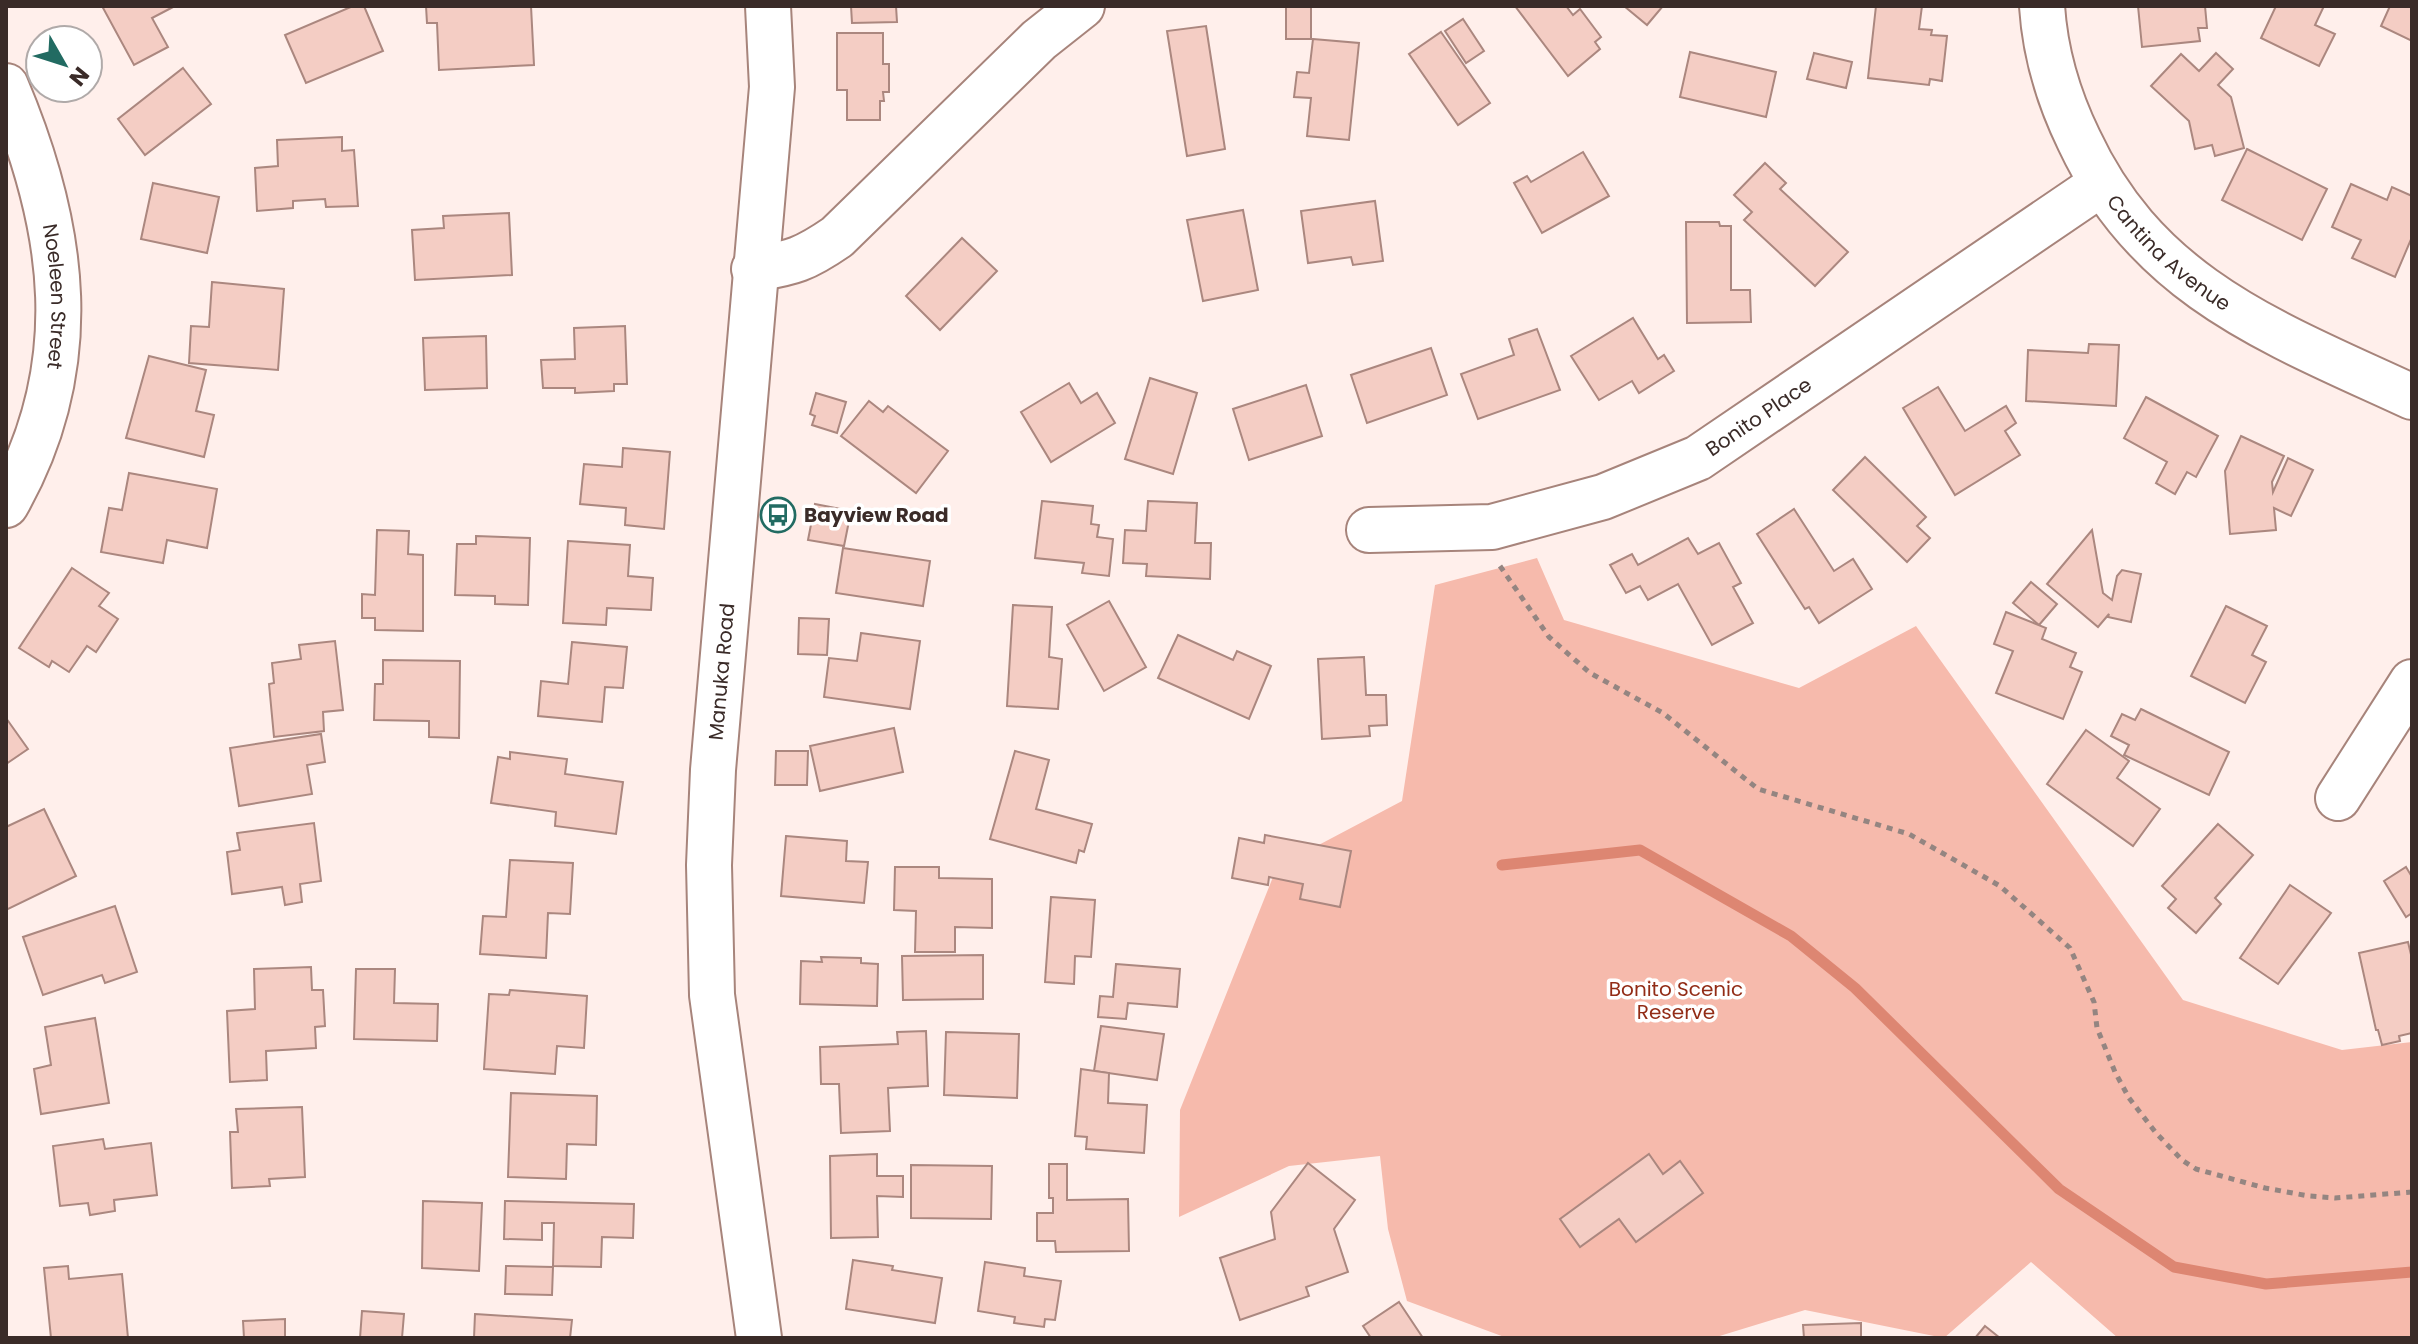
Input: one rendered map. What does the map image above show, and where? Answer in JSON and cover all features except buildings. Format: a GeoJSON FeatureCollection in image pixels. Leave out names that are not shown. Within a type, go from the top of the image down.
{"type":"FeatureCollection","features":[{"type":"Feature","properties":{"kind":"street","name":"Manuka Road"},"geometry":{"type":"LineString","coordinates":[[759,1338],[712,995],[709,865],[714,754],[772,87],[768,6]]}},
{"type":"Feature","properties":{"kind":"street"},"geometry":{"type":"LineString","coordinates":[[754,269],[808,257],[837,237],[1039,40],[1082,6]]}},
{"type":"Feature","properties":{"kind":"street","name":"Cantina Avenue"},"geometry":{"type":"LineString","coordinates":[[2042,6],[2059,92],[2073,128],[2101,184],[2139,234],[2176,269],[2216,299],[2309,349],[2412,397]]}},
{"type":"Feature","properties":{"kind":"street","name":"Noeleen Street"},"geometry":{"type":"LineString","coordinates":[[6,86],[47,203],[54,240],[59,328],[36,443],[21,480],[6,505]]}},
{"type":"Feature","properties":{"kind":"street","name":"Bonito Place"},"geometry":{"type":"LineString","coordinates":[[1369,530],[1492,527],[1603,497],[1698,458],[2101,184]]}},
{"type":"Feature","properties":{"kind":"street"},"geometry":{"type":"LineString","coordinates":[[2338,798],[2412,682]]}},
{"type":"Feature","properties":{"kind":"path"},"geometry":{"type":"LineString","coordinates":[[1498,559],[1501,569],[1549,637],[1590,673],[1663,713],[1758,789],[1909,834],[2000,886],[2070,948],[2094,1002],[2097,1028],[2115,1072],[2147,1122],[2182,1160],[2196,1169],[2265,1188],[2309,1196],[2335,1198],[2412,1192]]}},
{"type":"Feature","properties":{"kind":"green space","name":"Bonito Scenic Reserve"},"geometry":{"type":"Polygon","coordinates":[[[1537,558],[1564,620],[1799,688],[1916,626],[2183,1000],[2342,1050],[2412,1042],[2412,1338],[2118,1338],[2031,1262],[1944,1338],[1805,1310],[1713,1338],[1507,1338],[1407,1301],[1388,1229],[1380,1156],[1289,1166],[1179,1217],[1180,1110],[1277,867],[1402,801],[1435,585],[1537,558]]]}},
{"type":"Feature","properties":{"kind":"waterway"},"geometry":{"type":"LineString","coordinates":[[1502,865],[1640,850],[1791,936],[1855,988],[2059,1189],[2174,1267],[2266,1284],[2412,1272]]}},
{"type":"Feature","properties":{"kind":"place","name":"Bayview Road"},"geometry":{"type":"Point","coordinates":[778,515]}}]}
